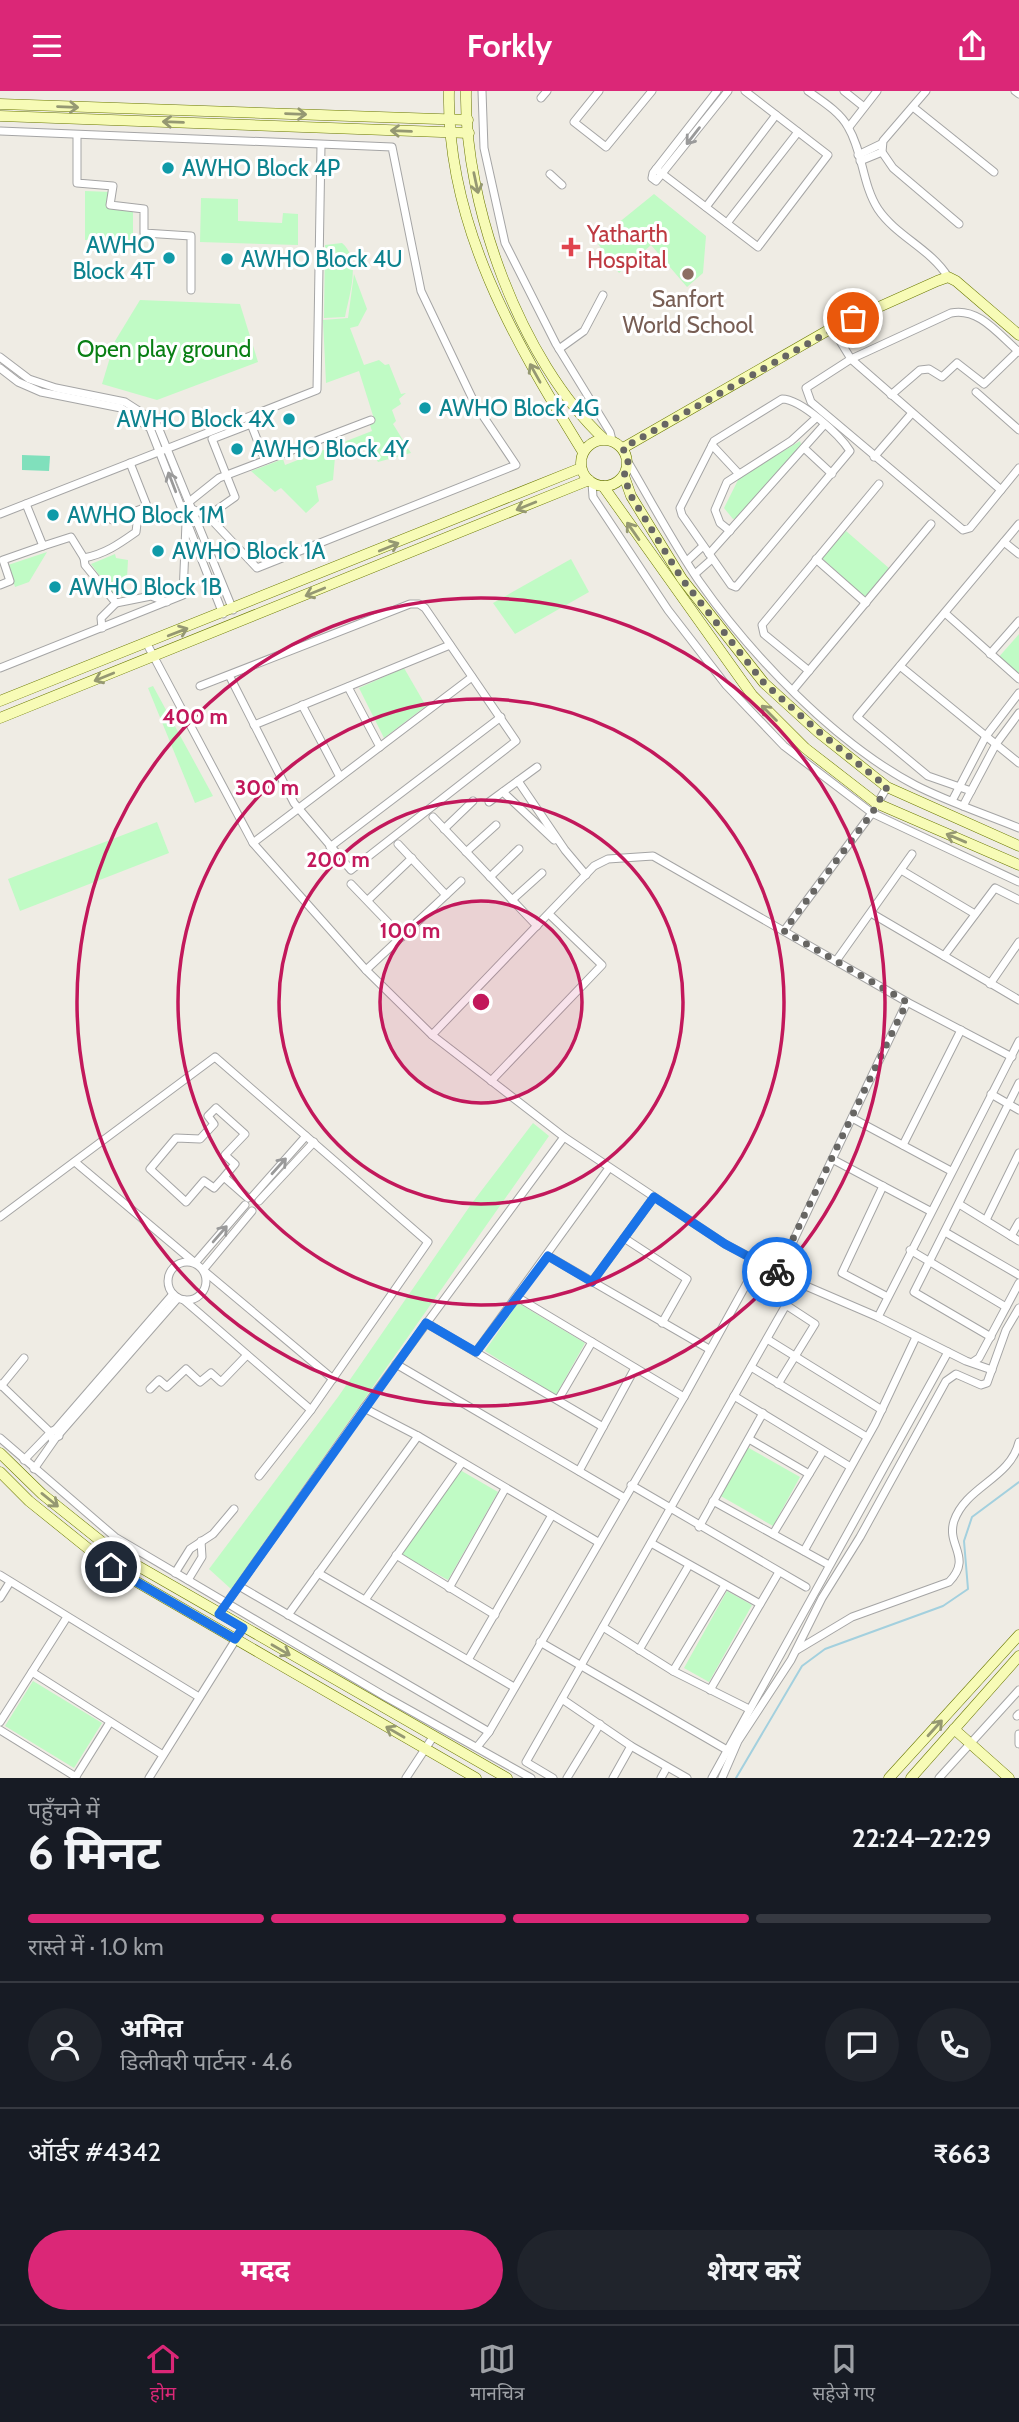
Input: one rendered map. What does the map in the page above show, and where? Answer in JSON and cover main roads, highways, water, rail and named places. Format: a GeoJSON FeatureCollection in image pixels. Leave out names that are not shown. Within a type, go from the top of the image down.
{"type":"FeatureCollection","features":[{"type":"Feature","properties":{"kind":"waterway"},"geometry":{"type":"LineString","coordinates":[[736,1778],[802,1666],[825,1649],[943,1606],[968,1589],[964,1541],[972,1517],[1019,1482]]}},
{"type":"Feature","properties":{"kind":"place","name":"AWHO Block 4P"},"geometry":{"type":"Point","coordinates":[168,168]}},
{"type":"Feature","properties":{"kind":"place","name":"Yatharth Hospital"},"geometry":{"type":"Point","coordinates":[571,247]}},
{"type":"Feature","properties":{"kind":"place","name":"AWHO Block 4T"},"geometry":{"type":"Point","coordinates":[169,258]}},
{"type":"Feature","properties":{"kind":"place","name":"AWHO Block 4U"},"geometry":{"type":"Point","coordinates":[227,259]}},
{"type":"Feature","properties":{"kind":"place","name":"Sanfort World School"},"geometry":{"type":"Point","coordinates":[688,274]}},
{"type":"Feature","properties":{"kind":"place","name":"AWHO Block 4G"},"geometry":{"type":"Point","coordinates":[425,408]}},
{"type":"Feature","properties":{"kind":"place","name":"AWHO Block 4X"},"geometry":{"type":"Point","coordinates":[289,419]}},
{"type":"Feature","properties":{"kind":"place","name":"AWHO Block 4Y"},"geometry":{"type":"Point","coordinates":[237,449]}},
{"type":"Feature","properties":{"kind":"place","name":"AWHO Block 1M"},"geometry":{"type":"Point","coordinates":[53,515]}},
{"type":"Feature","properties":{"kind":"place","name":"AWHO Block 1A"},"geometry":{"type":"Point","coordinates":[158,551]}},
{"type":"Feature","properties":{"kind":"place","name":"AWHO Block 1B"},"geometry":{"type":"Point","coordinates":[55,587]}},
{"type":"Feature","properties":{"kind":"park label","name":"Open play ground"},"geometry":{"type":"Point","coordinates":[164,349]}}]}
